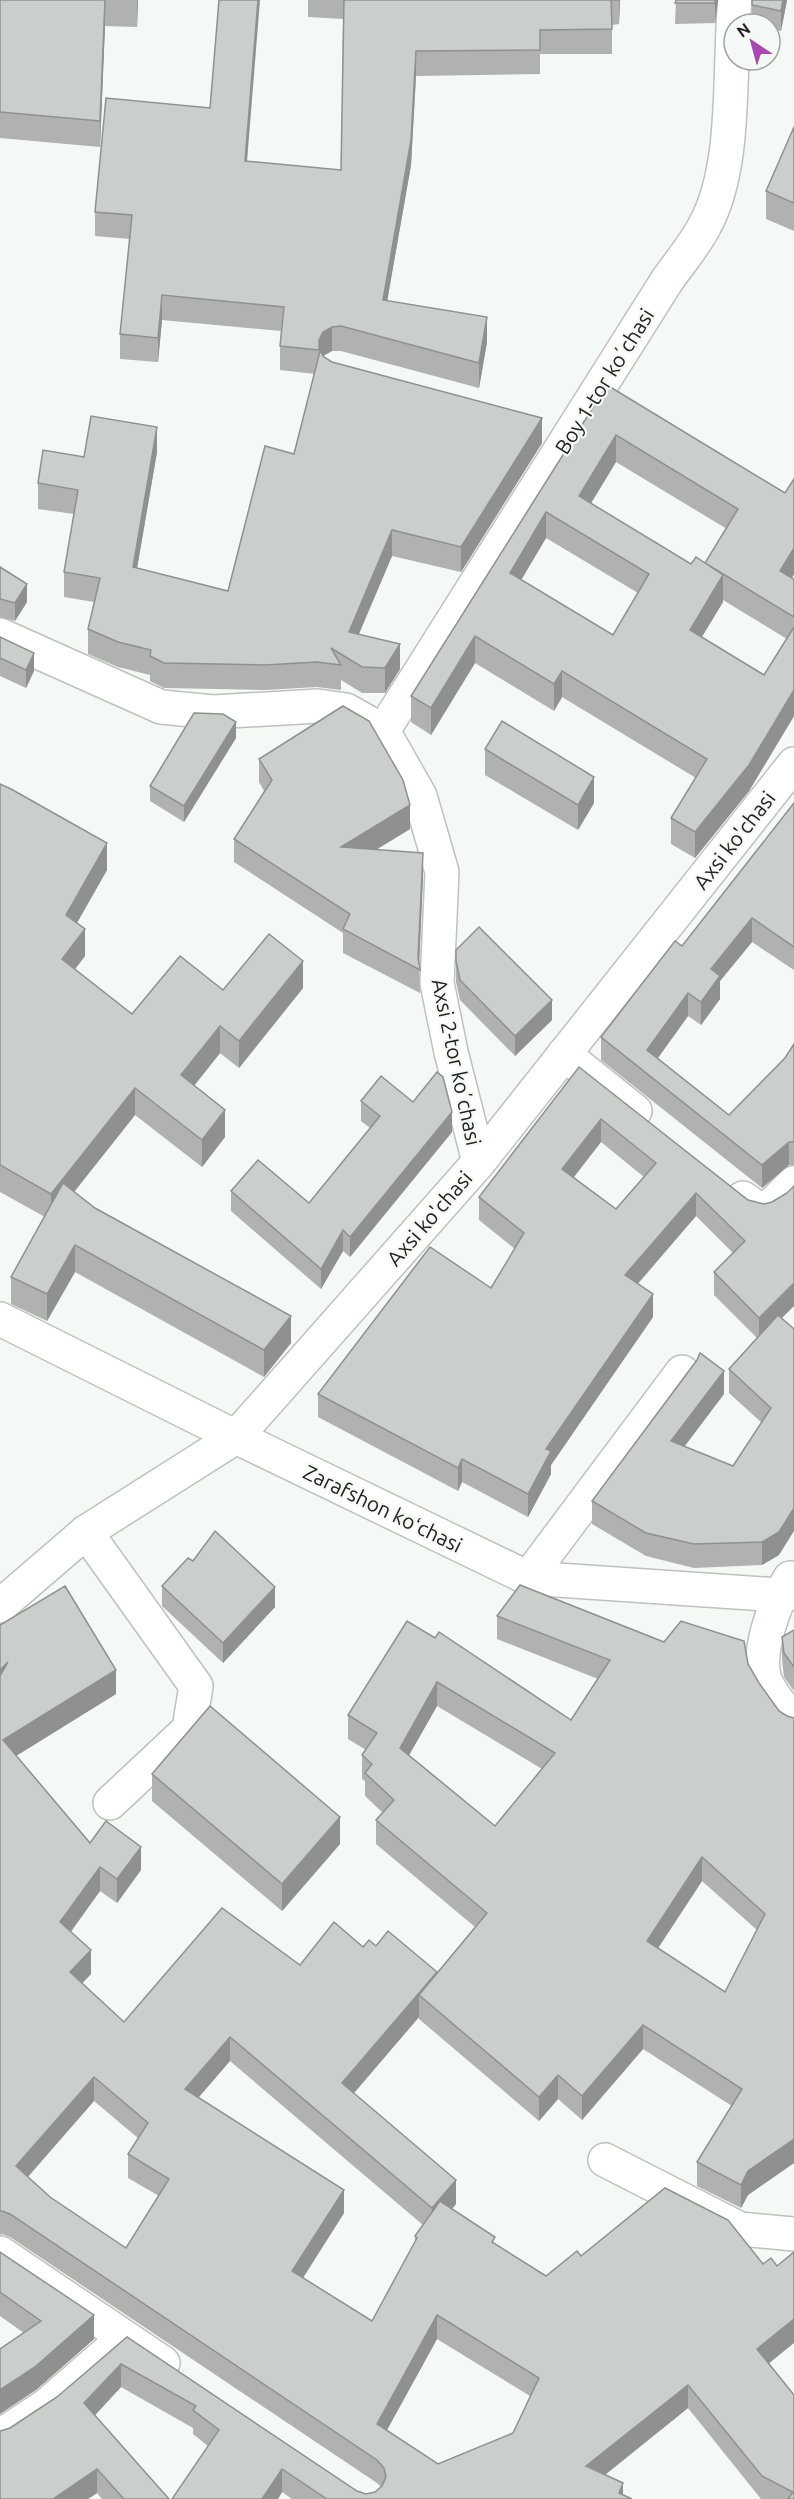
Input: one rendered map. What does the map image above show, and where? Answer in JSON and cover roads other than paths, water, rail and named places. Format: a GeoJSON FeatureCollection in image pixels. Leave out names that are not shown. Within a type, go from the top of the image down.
{"type":"FeatureCollection","features":[{"type":"Feature","properties":{"kind":"street","name":"Boy 1-tor koʼchasi"},"geometry":{"type":"LineString","coordinates":[[383,730],[666,282],[706,225],[721,182],[730,114],[735,0]]}},
{"type":"Feature","properties":{"kind":"street"},"geometry":{"type":"LineString","coordinates":[[538,423],[572,432]]}},
{"type":"Feature","properties":{"kind":"street"},"geometry":{"type":"LineString","coordinates":[[0,635],[161,707],[213,712],[318,706],[346,710],[383,730]]}},
{"type":"Feature","properties":{"kind":"street","name":"Аxsi 2-tor koʼchasi"},"geometry":{"type":"LineString","coordinates":[[383,730],[420,796],[442,872],[437,983],[451,1052],[479,1162]]}},
{"type":"Feature","properties":{"kind":"street","name":"Axsi ko'chasi"},"geometry":{"type":"LineString","coordinates":[[0,1606],[86,1532],[236,1437],[479,1162],[794,764]]}},
{"type":"Feature","properties":{"kind":"street"},"geometry":{"type":"LineString","coordinates":[[564,1054],[654,1126]]}},
{"type":"Feature","properties":{"kind":"street"},"geometry":{"type":"LineString","coordinates":[[717,1177],[754,1206],[763,1209],[774,1203],[794,1183]]}},
{"type":"Feature","properties":{"kind":"street","name":"Zarafshon koʻchasi"},"geometry":{"type":"LineString","coordinates":[[0,1319],[236,1437],[528,1578],[789,1586]]}},
{"type":"Feature","properties":{"kind":"street"},"geometry":{"type":"LineString","coordinates":[[528,1578],[682,1372]]}},
{"type":"Feature","properties":{"kind":"street"},"geometry":{"type":"LineString","coordinates":[[86,1532],[196,1686],[189,1729],[110,1803]]}},
{"type":"Feature","properties":{"kind":"street"},"geometry":{"type":"LineString","coordinates":[[789,1586],[762,1660],[766,1681],[794,1723]]}},
{"type":"Feature","properties":{"kind":"street"},"geometry":{"type":"LineString","coordinates":[[605,2160],[740,2229],[794,2234]]}},
{"type":"Feature","properties":{"kind":"street"},"geometry":{"type":"LineString","coordinates":[[0,2253],[124,2338],[189,2379]]}},
{"type":"Feature","properties":{"kind":"street"},"geometry":{"type":"LineString","coordinates":[[0,2436],[47,2405],[124,2338]]}}]}
